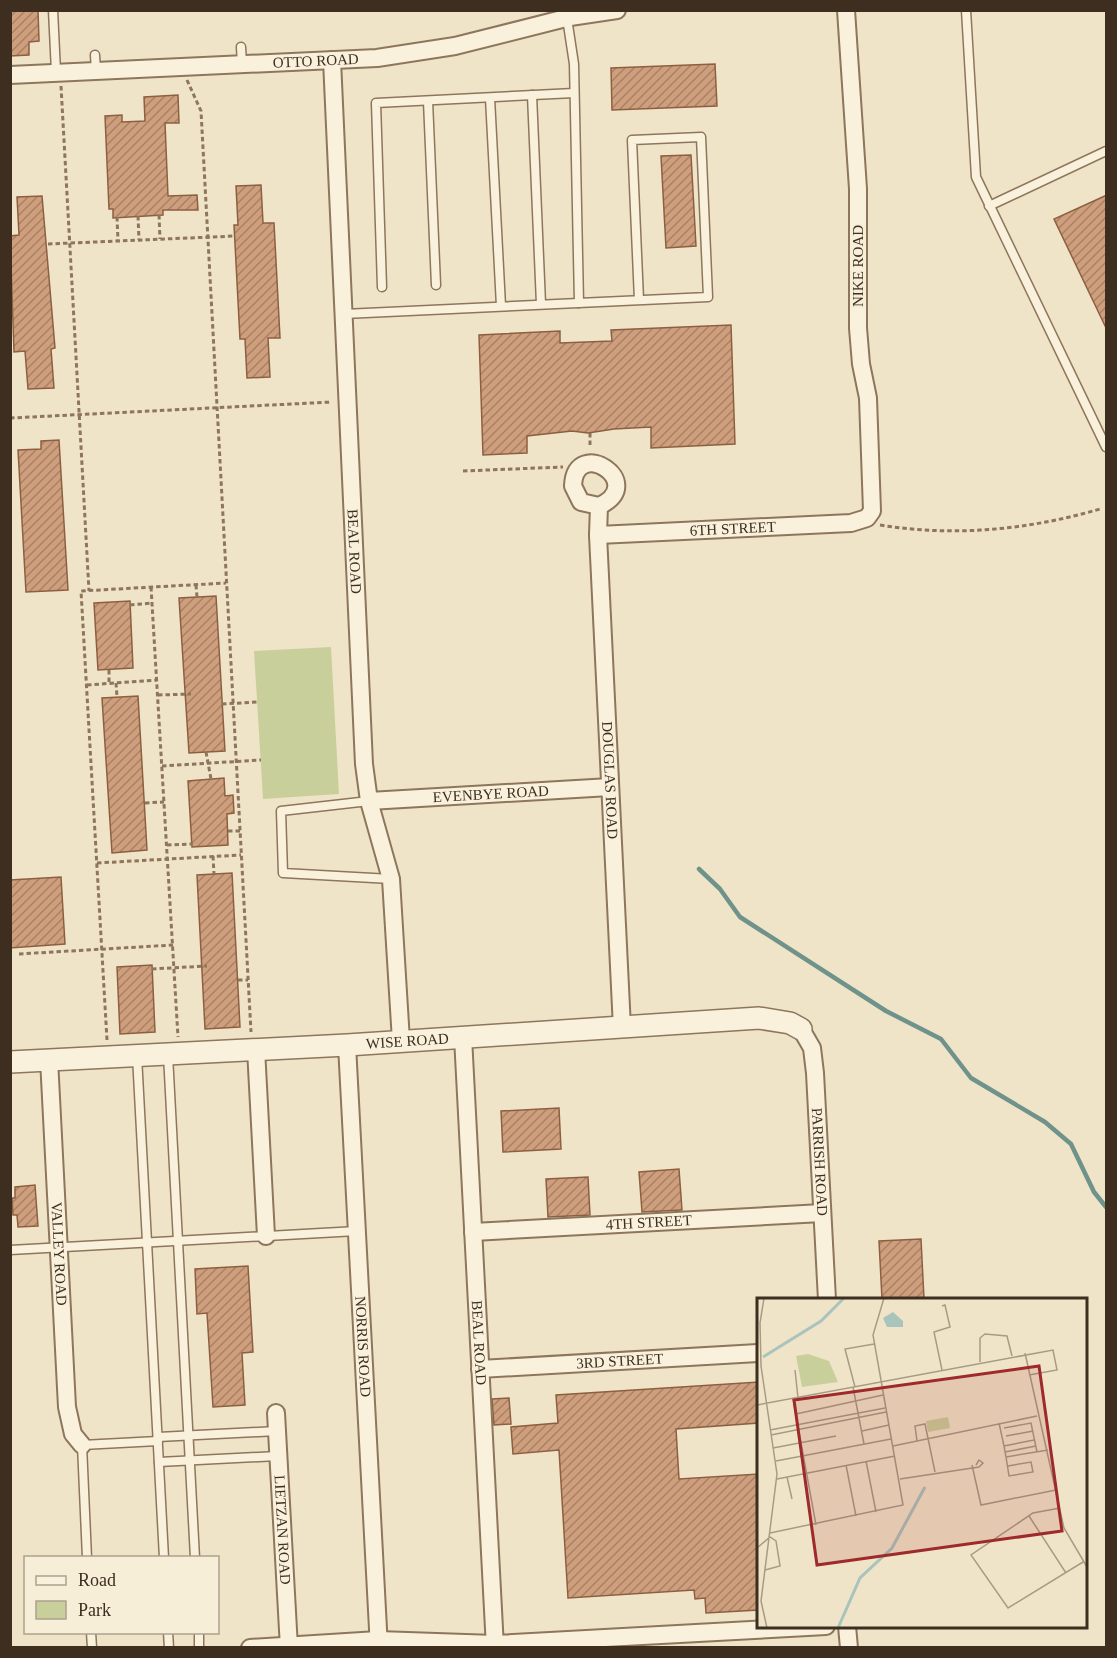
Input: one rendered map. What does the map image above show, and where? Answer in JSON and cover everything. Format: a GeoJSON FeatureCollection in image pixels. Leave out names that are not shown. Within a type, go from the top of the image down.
{"type":"FeatureCollection","features":[{"type":"Feature","properties":{"kind":"street","name":"OTTO ROAD"},"geometry":{"type":"LineString","coordinates":[[10,75],[58,72],[95,63],[181,67],[242,56],[332,60],[377,58],[444,48],[567,18],[617,10]]}},
{"type":"Feature","properties":{"kind":"street","name":"NIKE ROAD"},"geometry":{"type":"LineString","coordinates":[[846,10],[858,189],[858,328],[861,364],[868,398],[874,499],[872,511],[863,520]]}},
{"type":"Feature","properties":{"kind":"street","name":"BEAL ROAD"},"geometry":{"type":"LineString","coordinates":[[332,60],[364,764],[369,801],[391,879],[401,1041]]}},
{"type":"Feature","properties":{"kind":"street","name":"DOUGLAS ROAD"},"geometry":{"type":"LineString","coordinates":[[599,506],[598,535],[622,1028]]}},
{"type":"Feature","properties":{"kind":"street","name":"6TH STREET"},"geometry":{"type":"LineString","coordinates":[[598,535],[863,520]]}},
{"type":"Feature","properties":{"kind":"street","name":"EVENBYE ROAD"},"geometry":{"type":"LineString","coordinates":[[369,801],[610,787]]}},
{"type":"Feature","properties":{"kind":"street","name":"WISE ROAD"},"geometry":{"type":"LineString","coordinates":[[10,1062],[347,1045],[759,1018],[790,1023],[801,1029]]}},
{"type":"Feature","properties":{"kind":"street","name":"PARRISH ROAD"},"geometry":{"type":"LineString","coordinates":[[801,1029],[812,1048],[827,1298]]}},
{"type":"Feature","properties":{"kind":"street","name":"BEAL ROAD"},"geometry":{"type":"LineString","coordinates":[[463,1037],[495,1646]]}},
{"type":"Feature","properties":{"kind":"street","name":"NORRIS ROAD"},"geometry":{"type":"LineString","coordinates":[[347,1045],[379,1644]]}},
{"type":"Feature","properties":{"kind":"street"},"geometry":{"type":"LineString","coordinates":[[254,1049],[266,1236]]}},
{"type":"Feature","properties":{"kind":"street","name":"VALLEY ROAD"},"geometry":{"type":"LineString","coordinates":[[49,1059],[67,1407],[74,1434],[82,1445]]}},
{"type":"Feature","properties":{"kind":"street","name":"4TH STREET"},"geometry":{"type":"LineString","coordinates":[[473,1232],[822,1213]]}},
{"type":"Feature","properties":{"kind":"street","name":"3RD STREET"},"geometry":{"type":"LineString","coordinates":[[480,1369],[757,1353]]}},
{"type":"Feature","properties":{"kind":"street","name":"LIETZAN ROAD"},"geometry":{"type":"LineString","coordinates":[[276,1413],[288,1646]]}},
{"type":"Feature","properties":{"kind":"street"},"geometry":{"type":"LineString","coordinates":[[250,1647],[379,1644],[495,1646],[793,1628]]}},
{"type":"Feature","properties":{"kind":"street"},"geometry":{"type":"LineString","coordinates":[[848,1628],[849,1647]]}},
{"type":"Feature","properties":{"kind":"lane"},"geometry":{"type":"LineString","coordinates":[[53,10],[58,72]]}},
{"type":"Feature","properties":{"kind":"lane"},"geometry":{"type":"LineString","coordinates":[[966,10],[974,169],[989,206],[1107,447]]}},
{"type":"Feature","properties":{"kind":"lane"},"geometry":{"type":"LineString","coordinates":[[567,18],[574,64],[579,303]]}},
{"type":"Feature","properties":{"kind":"lane"},"geometry":{"type":"LineString","coordinates":[[382,287],[376,103],[573,93]]}},
{"type":"Feature","properties":{"kind":"lane"},"geometry":{"type":"LineString","coordinates":[[532,95],[541,304]]}},
{"type":"Feature","properties":{"kind":"lane"},"geometry":{"type":"LineString","coordinates":[[490,98],[501,306]]}},
{"type":"Feature","properties":{"kind":"lane"},"geometry":{"type":"LineString","coordinates":[[428,101],[436,285]]}},
{"type":"Feature","properties":{"kind":"lane"},"geometry":{"type":"LineString","coordinates":[[344,314],[708,297],[701,137],[632,140],[639,300]]}},
{"type":"Feature","properties":{"kind":"lane"},"geometry":{"type":"LineString","coordinates":[[989,206],[1107,151]]}},
{"type":"Feature","properties":{"kind":"lane"},"geometry":{"type":"LineString","coordinates":[[369,801],[281,811],[283,873],[391,879]]}},
{"type":"Feature","properties":{"kind":"lane"},"geometry":{"type":"LineString","coordinates":[[174,1054],[178,1241],[195,1556]]}},
{"type":"Feature","properties":{"kind":"lane"},"geometry":{"type":"LineString","coordinates":[[137,1056],[164,1556]]}},
{"type":"Feature","properties":{"kind":"lane"},"geometry":{"type":"LineString","coordinates":[[10,1250],[357,1231]]}},
{"type":"Feature","properties":{"kind":"lane"},"geometry":{"type":"LineString","coordinates":[[87,1556],[82,1445],[188,1435],[277,1431]]}},
{"type":"Feature","properties":{"kind":"lane"},"geometry":{"type":"LineString","coordinates":[[159,1462],[278,1456]]}},
{"type":"Feature","properties":{"kind":"path"},"geometry":{"type":"LineString","coordinates":[[181,67],[201,111],[232,703],[254,1049]]}},
{"type":"Feature","properties":{"kind":"path"},"geometry":{"type":"LineString","coordinates":[[58,72],[89,591]]}},
{"type":"Feature","properties":{"kind":"path"},"geometry":{"type":"LineString","coordinates":[[159,215],[160,239]]}},
{"type":"Feature","properties":{"kind":"path"},"geometry":{"type":"LineString","coordinates":[[138,216],[139,240]]}},
{"type":"Feature","properties":{"kind":"path"},"geometry":{"type":"LineString","coordinates":[[117,217],[118,241]]}},
{"type":"Feature","properties":{"kind":"path"},"geometry":{"type":"LineString","coordinates":[[48,244],[235,236]]}},
{"type":"Feature","properties":{"kind":"path"},"geometry":{"type":"LineString","coordinates":[[10,418],[349,402]]}},
{"type":"Feature","properties":{"kind":"path"},"geometry":{"type":"LineString","coordinates":[[590,433],[591,456]]}},
{"type":"Feature","properties":{"kind":"path"},"geometry":{"type":"LineString","coordinates":[[463,471],[568,467]]}},
{"type":"Feature","properties":{"kind":"path"},"geometry":{"type":"LineString","coordinates":[[863,520],[915,531],[988,530],[1054,523],[1100,509]]}},
{"type":"Feature","properties":{"kind":"path"},"geometry":{"type":"LineString","coordinates":[[108,1057],[81,591],[226,583]]}},
{"type":"Feature","properties":{"kind":"path"},"geometry":{"type":"LineString","coordinates":[[196,585],[197,597]]}},
{"type":"Feature","properties":{"kind":"path"},"geometry":{"type":"LineString","coordinates":[[151,587],[173,945],[174,1054]]}},
{"type":"Feature","properties":{"kind":"path"},"geometry":{"type":"LineString","coordinates":[[130,605],[152,603]]}},
{"type":"Feature","properties":{"kind":"path"},"geometry":{"type":"LineString","coordinates":[[109,670],[109,683]]}},
{"type":"Feature","properties":{"kind":"path"},"geometry":{"type":"LineString","coordinates":[[87,685],[157,680]]}},
{"type":"Feature","properties":{"kind":"path"},"geometry":{"type":"LineString","coordinates":[[116,683],[117,697]]}},
{"type":"Feature","properties":{"kind":"path"},"geometry":{"type":"LineString","coordinates":[[158,695],[191,694]]}},
{"type":"Feature","properties":{"kind":"path"},"geometry":{"type":"LineString","coordinates":[[222,704],[257,702]]}},
{"type":"Feature","properties":{"kind":"path"},"geometry":{"type":"LineString","coordinates":[[206,752],[210,763],[211,779]]}},
{"type":"Feature","properties":{"kind":"path"},"geometry":{"type":"LineString","coordinates":[[162,766],[261,760]]}},
{"type":"Feature","properties":{"kind":"path"},"geometry":{"type":"LineString","coordinates":[[145,803],[164,802]]}},
{"type":"Feature","properties":{"kind":"path"},"geometry":{"type":"LineString","coordinates":[[228,831],[240,831]]}},
{"type":"Feature","properties":{"kind":"path"},"geometry":{"type":"LineString","coordinates":[[167,845],[192,844]]}},
{"type":"Feature","properties":{"kind":"path"},"geometry":{"type":"LineString","coordinates":[[97,863],[241,855]]}},
{"type":"Feature","properties":{"kind":"path"},"geometry":{"type":"LineString","coordinates":[[213,856],[214,874]]}},
{"type":"Feature","properties":{"kind":"path"},"geometry":{"type":"LineString","coordinates":[[19,954],[173,945]]}},
{"type":"Feature","properties":{"kind":"path"},"geometry":{"type":"LineString","coordinates":[[152,969],[207,966]]}},
{"type":"Feature","properties":{"kind":"path"},"geometry":{"type":"LineString","coordinates":[[238,980],[248,980]]}},
{"type":"Feature","properties":{"kind":"green space"},"geometry":{"type":"Polygon","coordinates":[[[331,647],[339,794],[263,799],[254,651],[331,647]]]}},
{"type":"Feature","properties":{"kind":"building"},"geometry":{"type":"Polygon","coordinates":[[[10,10],[38,10],[39,41],[29,42],[29,55],[10,56],[10,10]]]}},
{"type":"Feature","properties":{"kind":"building"},"geometry":{"type":"Polygon","coordinates":[[[715,64],[717,106],[612,110],[611,68],[715,64]]]}},
{"type":"Feature","properties":{"kind":"building"},"geometry":{"type":"Polygon","coordinates":[[[178,95],[179,123],[165,123],[168,196],[197,195],[198,210],[163,210],[163,215],[113,218],[113,209],[109,209],[105,116],[122,115],[122,122],[145,121],[144,97],[178,95]]]}},
{"type":"Feature","properties":{"kind":"building"},"geometry":{"type":"Polygon","coordinates":[[[691,155],[696,246],[666,248],[661,156],[691,155]]]}},
{"type":"Feature","properties":{"kind":"building"},"geometry":{"type":"Polygon","coordinates":[[[261,185],[263,223],[274,223],[280,338],[268,338],[270,377],[247,378],[245,339],[240,339],[234,225],[238,225],[236,186],[261,185]]]}},
{"type":"Feature","properties":{"kind":"building"},"geometry":{"type":"Polygon","coordinates":[[[1107,195],[1107,330],[1054,219],[1107,195]]]}},
{"type":"Feature","properties":{"kind":"building"},"geometry":{"type":"Polygon","coordinates":[[[42,196],[55,348],[51,349],[54,388],[28,389],[25,351],[14,352],[10,236],[19,235],[17,197],[42,196]]]}},
{"type":"Feature","properties":{"kind":"building"},"geometry":{"type":"Polygon","coordinates":[[[731,325],[735,444],[651,448],[651,427],[527,436],[527,453],[483,455],[479,335],[560,331],[560,343],[612,341],[611,330],[731,325]]]}},
{"type":"Feature","properties":{"kind":"building"},"geometry":{"type":"Polygon","coordinates":[[[59,440],[68,590],[26,592],[18,450],[41,449],[41,441],[59,440]]]}},
{"type":"Feature","properties":{"kind":"building"},"geometry":{"type":"Polygon","coordinates":[[[216,596],[225,751],[189,753],[179,598],[216,596]]]}},
{"type":"Feature","properties":{"kind":"building"},"geometry":{"type":"Polygon","coordinates":[[[130,601],[133,668],[98,670],[94,603],[130,601]]]}},
{"type":"Feature","properties":{"kind":"building"},"geometry":{"type":"Polygon","coordinates":[[[138,696],[147,850],[112,853],[102,698],[138,696]]]}},
{"type":"Feature","properties":{"kind":"building"},"geometry":{"type":"Polygon","coordinates":[[[224,778],[225,796],[233,795],[234,813],[227,814],[228,845],[192,847],[188,781],[224,778]]]}},
{"type":"Feature","properties":{"kind":"building"},"geometry":{"type":"Polygon","coordinates":[[[232,873],[240,1027],[205,1029],[197,875],[232,873]]]}},
{"type":"Feature","properties":{"kind":"building"},"geometry":{"type":"Polygon","coordinates":[[[61,877],[65,944],[10,948],[10,880],[61,877]]]}},
{"type":"Feature","properties":{"kind":"building"},"geometry":{"type":"Polygon","coordinates":[[[152,965],[155,1032],[120,1034],[117,967],[152,965]]]}},
{"type":"Feature","properties":{"kind":"building"},"geometry":{"type":"Polygon","coordinates":[[[559,1108],[561,1149],[503,1152],[501,1111],[559,1108]]]}},
{"type":"Feature","properties":{"kind":"building"},"geometry":{"type":"Polygon","coordinates":[[[679,1169],[682,1210],[642,1212],[639,1172],[679,1169]]]}},
{"type":"Feature","properties":{"kind":"building"},"geometry":{"type":"Polygon","coordinates":[[[588,1177],[590,1215],[548,1217],[546,1179],[588,1177]]]}},
{"type":"Feature","properties":{"kind":"building"},"geometry":{"type":"Polygon","coordinates":[[[35,1185],[38,1226],[18,1227],[17,1215],[13,1215],[12,1198],[15,1198],[15,1187],[35,1185]]]}},
{"type":"Feature","properties":{"kind":"building"},"geometry":{"type":"Polygon","coordinates":[[[921,1239],[924,1298],[882,1298],[879,1241],[921,1239]]]}},
{"type":"Feature","properties":{"kind":"building"},"geometry":{"type":"Polygon","coordinates":[[[248,1266],[253,1352],[242,1353],[245,1405],[213,1407],[207,1313],[197,1314],[195,1269],[248,1266]]]}},
{"type":"Feature","properties":{"kind":"building"},"geometry":{"type":"Polygon","coordinates":[[[757,1382],[757,1423],[676,1429],[679,1479],[757,1474],[757,1610],[706,1613],[705,1598],[695,1599],[694,1590],[568,1598],[559,1450],[513,1454],[511,1427],[558,1423],[556,1395],[757,1382]]]}},
{"type":"Feature","properties":{"kind":"building"},"geometry":{"type":"Polygon","coordinates":[[[509,1398],[511,1424],[494,1425],[492,1399],[509,1398]]]}},
{"type":"Feature","properties":{"kind":"waterway"},"geometry":{"type":"LineString","coordinates":[[699,869],[720,889],[740,917],[886,1011],[941,1039],[971,1078],[1045,1122],[1071,1144],[1094,1192],[1106,1207]]}}]}
